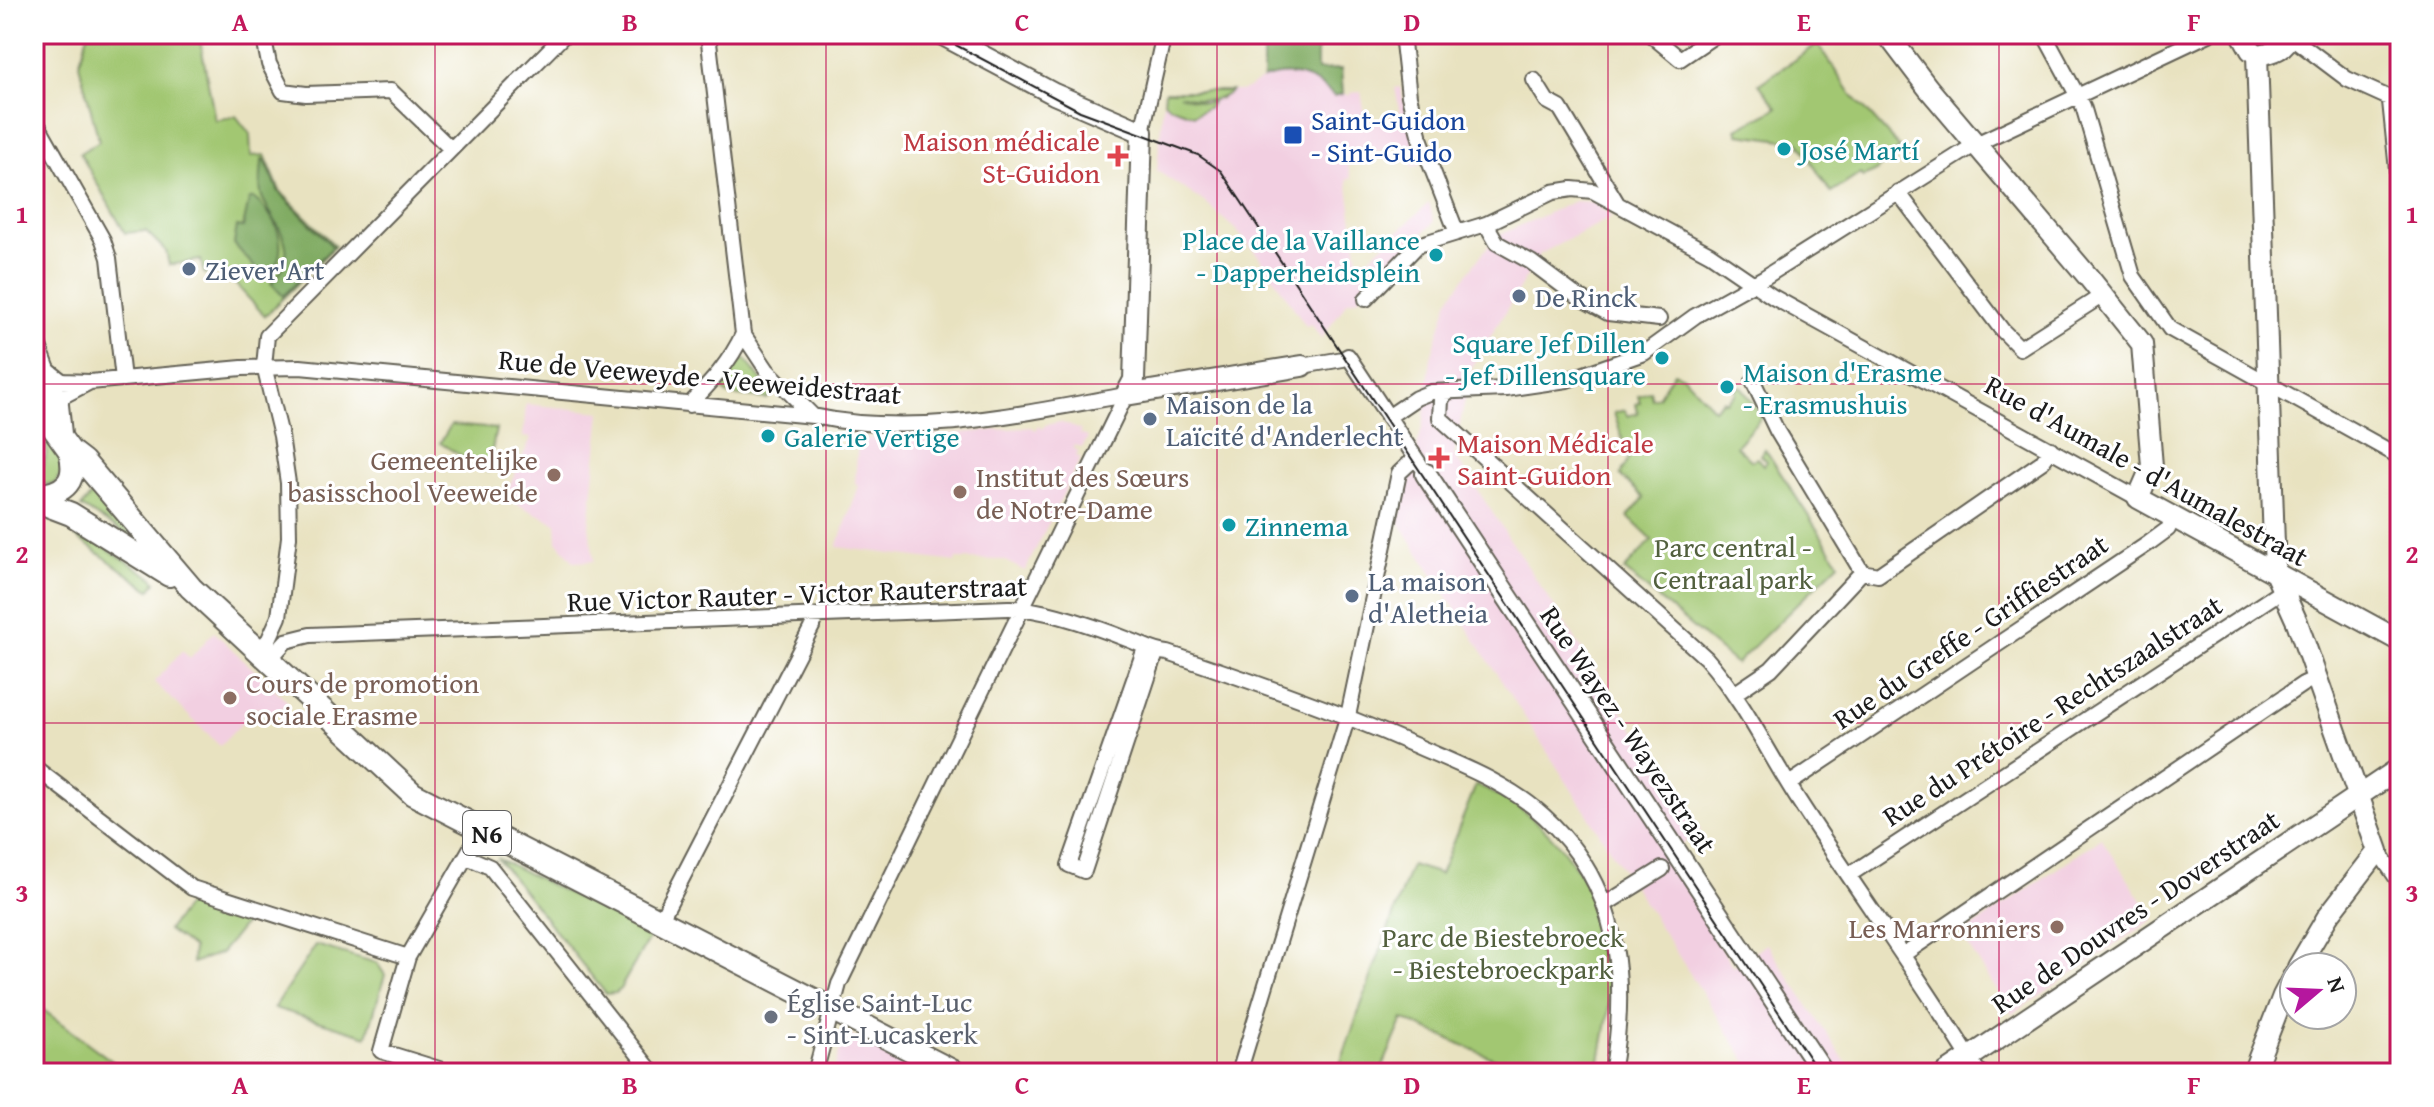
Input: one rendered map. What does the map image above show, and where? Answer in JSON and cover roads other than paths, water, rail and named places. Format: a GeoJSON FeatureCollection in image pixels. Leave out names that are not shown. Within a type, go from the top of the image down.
{"type":"FeatureCollection","features":[{"type":"Feature","properties":{"kind":"main road"},"geometry":{"type":"LineString","coordinates":[[34,344],[57,405],[65,443]]}},
{"type":"Feature","properties":{"kind":"main road","name":"N6"},"geometry":{"type":"LineString","coordinates":[[34,401],[65,443],[191,588],[413,794],[956,1073]]}},
{"type":"Feature","properties":{"kind":"main road","name":"N6"},"geometry":{"type":"LineString","coordinates":[[35,495],[55,493],[68,483],[73,471],[65,443]]}},
{"type":"Feature","properties":{"kind":"main road","name":"N6"},"geometry":{"type":"LineString","coordinates":[[35,495],[191,588]]}},
{"type":"Feature","properties":{"kind":"street"},"geometry":{"type":"LineString","coordinates":[[263,34],[269,64],[283,91],[306,94],[391,91],[451,149]]}},
{"type":"Feature","properties":{"kind":"street"},"geometry":{"type":"LineString","coordinates":[[263,656],[279,617],[289,537],[288,483],[281,436],[264,366],[267,336],[565,34]]}},
{"type":"Feature","properties":{"kind":"street"},"geometry":{"type":"LineString","coordinates":[[708,34],[743,334],[767,370],[813,416]]}},
{"type":"Feature","properties":{"kind":"street"},"geometry":{"type":"LineString","coordinates":[[941,34],[1067,101],[1142,132]]}},
{"type":"Feature","properties":{"kind":"street"},"geometry":{"type":"LineString","coordinates":[[815,1073],[839,984],[1134,380],[1142,132],[1164,34]]}},
{"type":"Feature","properties":{"kind":"street"},"geometry":{"type":"LineString","coordinates":[[1402,34],[1413,110],[1428,162],[1457,233]]}},
{"type":"Feature","properties":{"kind":"street"},"geometry":{"type":"LineString","coordinates":[[1650,34],[1680,59],[1717,34]]}},
{"type":"Feature","properties":{"kind":"street"},"geometry":{"type":"LineString","coordinates":[[1887,34],[1928,88],[2142,344],[2152,466],[2138,498]]}},
{"type":"Feature","properties":{"kind":"street"},"geometry":{"type":"LineString","coordinates":[[2044,34],[2083,106],[2133,276],[2170,329],[2400,457]]}},
{"type":"Feature","properties":{"kind":"street"},"geometry":{"type":"LineString","coordinates":[[1388,417],[1431,392],[1506,389],[1552,383],[1609,367],[1644,353],[1695,316],[1753,284],[1976,144],[2209,34]]}},
{"type":"Feature","properties":{"kind":"street"},"geometry":{"type":"LineString","coordinates":[[2242,34],[2257,55],[2268,383],[2279,581],[2297,622],[2378,851],[2400,883]]}},
{"type":"Feature","properties":{"kind":"street"},"geometry":{"type":"LineString","coordinates":[[2257,55],[2279,49],[2287,44],[2290,35],[2347,79],[2395,102],[2400,200]]}},
{"type":"Feature","properties":{"kind":"street"},"geometry":{"type":"LineString","coordinates":[[1534,80],[1547,101],[1560,108],[1618,203]]}},
{"type":"Feature","properties":{"kind":"street"},"geometry":{"type":"LineString","coordinates":[[34,118],[103,240],[109,258],[123,379]]}},
{"type":"Feature","properties":{"kind":"street"},"geometry":{"type":"LineString","coordinates":[[1366,299],[1418,245],[1486,224],[1553,192],[1572,189],[1598,193],[1618,203]]}},
{"type":"Feature","properties":{"kind":"street"},"geometry":{"type":"LineString","coordinates":[[1898,192],[2002,330],[2020,348],[2103,295]]}},
{"type":"Feature","properties":{"kind":"street","name":"Rue d'Aumale - d'Aumalestraat"},"geometry":{"type":"LineString","coordinates":[[1618,203],[1731,266],[1753,284],[2174,517],[2279,581],[2324,600],[2400,641]]}},
{"type":"Feature","properties":{"kind":"street"},"geometry":{"type":"LineString","coordinates":[[1486,224],[1497,243],[1531,262],[1575,295],[1608,313],[1659,319]]}},
{"type":"Feature","properties":{"kind":"street"},"geometry":{"type":"LineString","coordinates":[[689,405],[735,352],[743,334]]}},
{"type":"Feature","properties":{"kind":"street","name":"Rue de Veeweyde - Veeweidestraat"},"geometry":{"type":"LineString","coordinates":[[45,367],[62,381],[90,382],[264,366],[300,367],[881,425],[985,419],[1348,356],[1388,417]]}},
{"type":"Feature","properties":{"kind":"street"},"geometry":{"type":"LineString","coordinates":[[1753,381],[1777,431],[1862,572],[1878,575],[2043,461],[2051,449]]}},
{"type":"Feature","properties":{"kind":"street","name":"Rue de Veeweyde - Veeweidestraat"},"geometry":{"type":"LineString","coordinates":[[57,405],[65,395],[90,382]]}},
{"type":"Feature","properties":{"kind":"street"},"geometry":{"type":"LineString","coordinates":[[1447,391],[1441,400],[1440,418],[1706,658],[1734,694],[1789,784],[1976,1065]]}},
{"type":"Feature","properties":{"kind":"street","name":"Rue Wayez - Wayezstraat"},"geometry":{"type":"LineString","coordinates":[[1388,417],[1823,1073]]}},
{"type":"Feature","properties":{"kind":"street"},"geometry":{"type":"LineString","coordinates":[[1239,1073],[1348,716],[1399,473],[1421,466]]}},
{"type":"Feature","properties":{"kind":"street","name":"Rue du Greffe - Griffiestraat"},"geometry":{"type":"LineString","coordinates":[[1789,784],[2149,543],[2168,529],[2174,517]]}},
{"type":"Feature","properties":{"kind":"street"},"geometry":{"type":"LineString","coordinates":[[1734,694],[1771,669],[1862,572]]}},
{"type":"Feature","properties":{"kind":"street","name":"Rue du Prétoire - Rechtszaalstraat"},"geometry":{"type":"LineString","coordinates":[[1849,875],[2279,581]]}},
{"type":"Feature","properties":{"kind":"street"},"geometry":{"type":"LineString","coordinates":[[2297,622],[2309,606],[2324,600]]}},
{"type":"Feature","properties":{"kind":"street","name":"Rue Victor Rauter - Victor Rauterstraat"},"geometry":{"type":"LineString","coordinates":[[263,656],[297,636],[818,615],[1038,610],[1348,716],[1483,776],[1533,807],[1568,842],[1588,872],[1604,905],[1620,975],[1619,1034],[1612,1073]]}},
{"type":"Feature","properties":{"kind":"street"},"geometry":{"type":"LineString","coordinates":[[660,921],[818,615]]}},
{"type":"Feature","properties":{"kind":"street"},"geometry":{"type":"LineString","coordinates":[[1150,650],[1084,871],[1069,865],[1150,650]]}},
{"type":"Feature","properties":{"kind":"street"},"geometry":{"type":"LineString","coordinates":[[1904,954],[2316,678]]}},
{"type":"Feature","properties":{"kind":"street"},"geometry":{"type":"LineString","coordinates":[[34,767],[192,888],[408,957]]}},
{"type":"Feature","properties":{"kind":"street","name":"Rue de Douvres - Doverstraat"},"geometry":{"type":"LineString","coordinates":[[1946,1073],[1976,1065],[2400,768]]}},
{"type":"Feature","properties":{"kind":"street"},"geometry":{"type":"LineString","coordinates":[[452,1073],[381,1051],[408,957],[481,830]]}},
{"type":"Feature","properties":{"kind":"street"},"geometry":{"type":"LineString","coordinates":[[2307,951],[2328,916],[2378,851]]}},
{"type":"Feature","properties":{"kind":"street"},"geometry":{"type":"LineString","coordinates":[[467,857],[490,867],[653,1073]]}},
{"type":"Feature","properties":{"kind":"street"},"geometry":{"type":"LineString","coordinates":[[1604,905],[1662,869]]}},
{"type":"Feature","properties":{"kind":"street"},"geometry":{"type":"LineString","coordinates":[[2253,1073],[2278,1010]]}},
{"type":"Feature","properties":{"kind":"tram line"},"geometry":{"type":"LineString","coordinates":[[935,34],[1080,111],[1198,155],[1221,171],[1819,1073]]}},
{"type":"Feature","properties":{"kind":"place","name":"Saint-Guidon - Sint-Guido"},"geometry":{"type":"Point","coordinates":[1293,135]}},
{"type":"Feature","properties":{"kind":"place","name":"José Martí"},"geometry":{"type":"Point","coordinates":[1784,149]}},
{"type":"Feature","properties":{"kind":"place","name":"Maison médicale St-Guidon"},"geometry":{"type":"Point","coordinates":[1118,156]}},
{"type":"Feature","properties":{"kind":"place","name":"Place de la Vaillance - Dapperheidsplein"},"geometry":{"type":"Point","coordinates":[1436,255]}},
{"type":"Feature","properties":{"kind":"place","name":"Ziever'Art"},"geometry":{"type":"Point","coordinates":[189,269]}},
{"type":"Feature","properties":{"kind":"place","name":"De Rinck"},"geometry":{"type":"Point","coordinates":[1519,296]}},
{"type":"Feature","properties":{"kind":"place","name":"Square Jef Dillen - Jef Dillensquare"},"geometry":{"type":"Point","coordinates":[1662,358]}},
{"type":"Feature","properties":{"kind":"place","name":"Maison d'Erasme - Erasmushuis"},"geometry":{"type":"Point","coordinates":[1727,387]}},
{"type":"Feature","properties":{"kind":"place","name":"Maison de la Laïcité d'Anderlecht"},"geometry":{"type":"Point","coordinates":[1150,419]}},
{"type":"Feature","properties":{"kind":"place","name":"Galerie Vertige"},"geometry":{"type":"Point","coordinates":[768,436]}},
{"type":"Feature","properties":{"kind":"place","name":"Maison Médicale Saint-Guidon"},"geometry":{"type":"Point","coordinates":[1439,458]}},
{"type":"Feature","properties":{"kind":"place","name":"Gemeentelijke basisschool Veeweide"},"geometry":{"type":"Point","coordinates":[554,475]}},
{"type":"Feature","properties":{"kind":"place","name":"Institut des Sœurs de Notre-Dame"},"geometry":{"type":"Point","coordinates":[960,492]}},
{"type":"Feature","properties":{"kind":"place","name":"Zinnema"},"geometry":{"type":"Point","coordinates":[1229,525]}},
{"type":"Feature","properties":{"kind":"place","name":"La maison d'Aletheia"},"geometry":{"type":"Point","coordinates":[1352,596]}},
{"type":"Feature","properties":{"kind":"place","name":"Cours de promotion sociale Erasme"},"geometry":{"type":"Point","coordinates":[230,698]}},
{"type":"Feature","properties":{"kind":"place","name":"Les Marronniers"},"geometry":{"type":"Point","coordinates":[2057,927]}},
{"type":"Feature","properties":{"kind":"place","name":"Église Saint-Luc - Sint-Lucaskerk"},"geometry":{"type":"Point","coordinates":[771,1017]}},
{"type":"Feature","properties":{"kind":"park label","name":"Parc central - Centraal park"},"geometry":{"type":"Point","coordinates":[1733,562]}},
{"type":"Feature","properties":{"kind":"park label","name":"Parc de Biestebroeck - Biestebroeckpark"},"geometry":{"type":"Point","coordinates":[1503,952]}}]}
